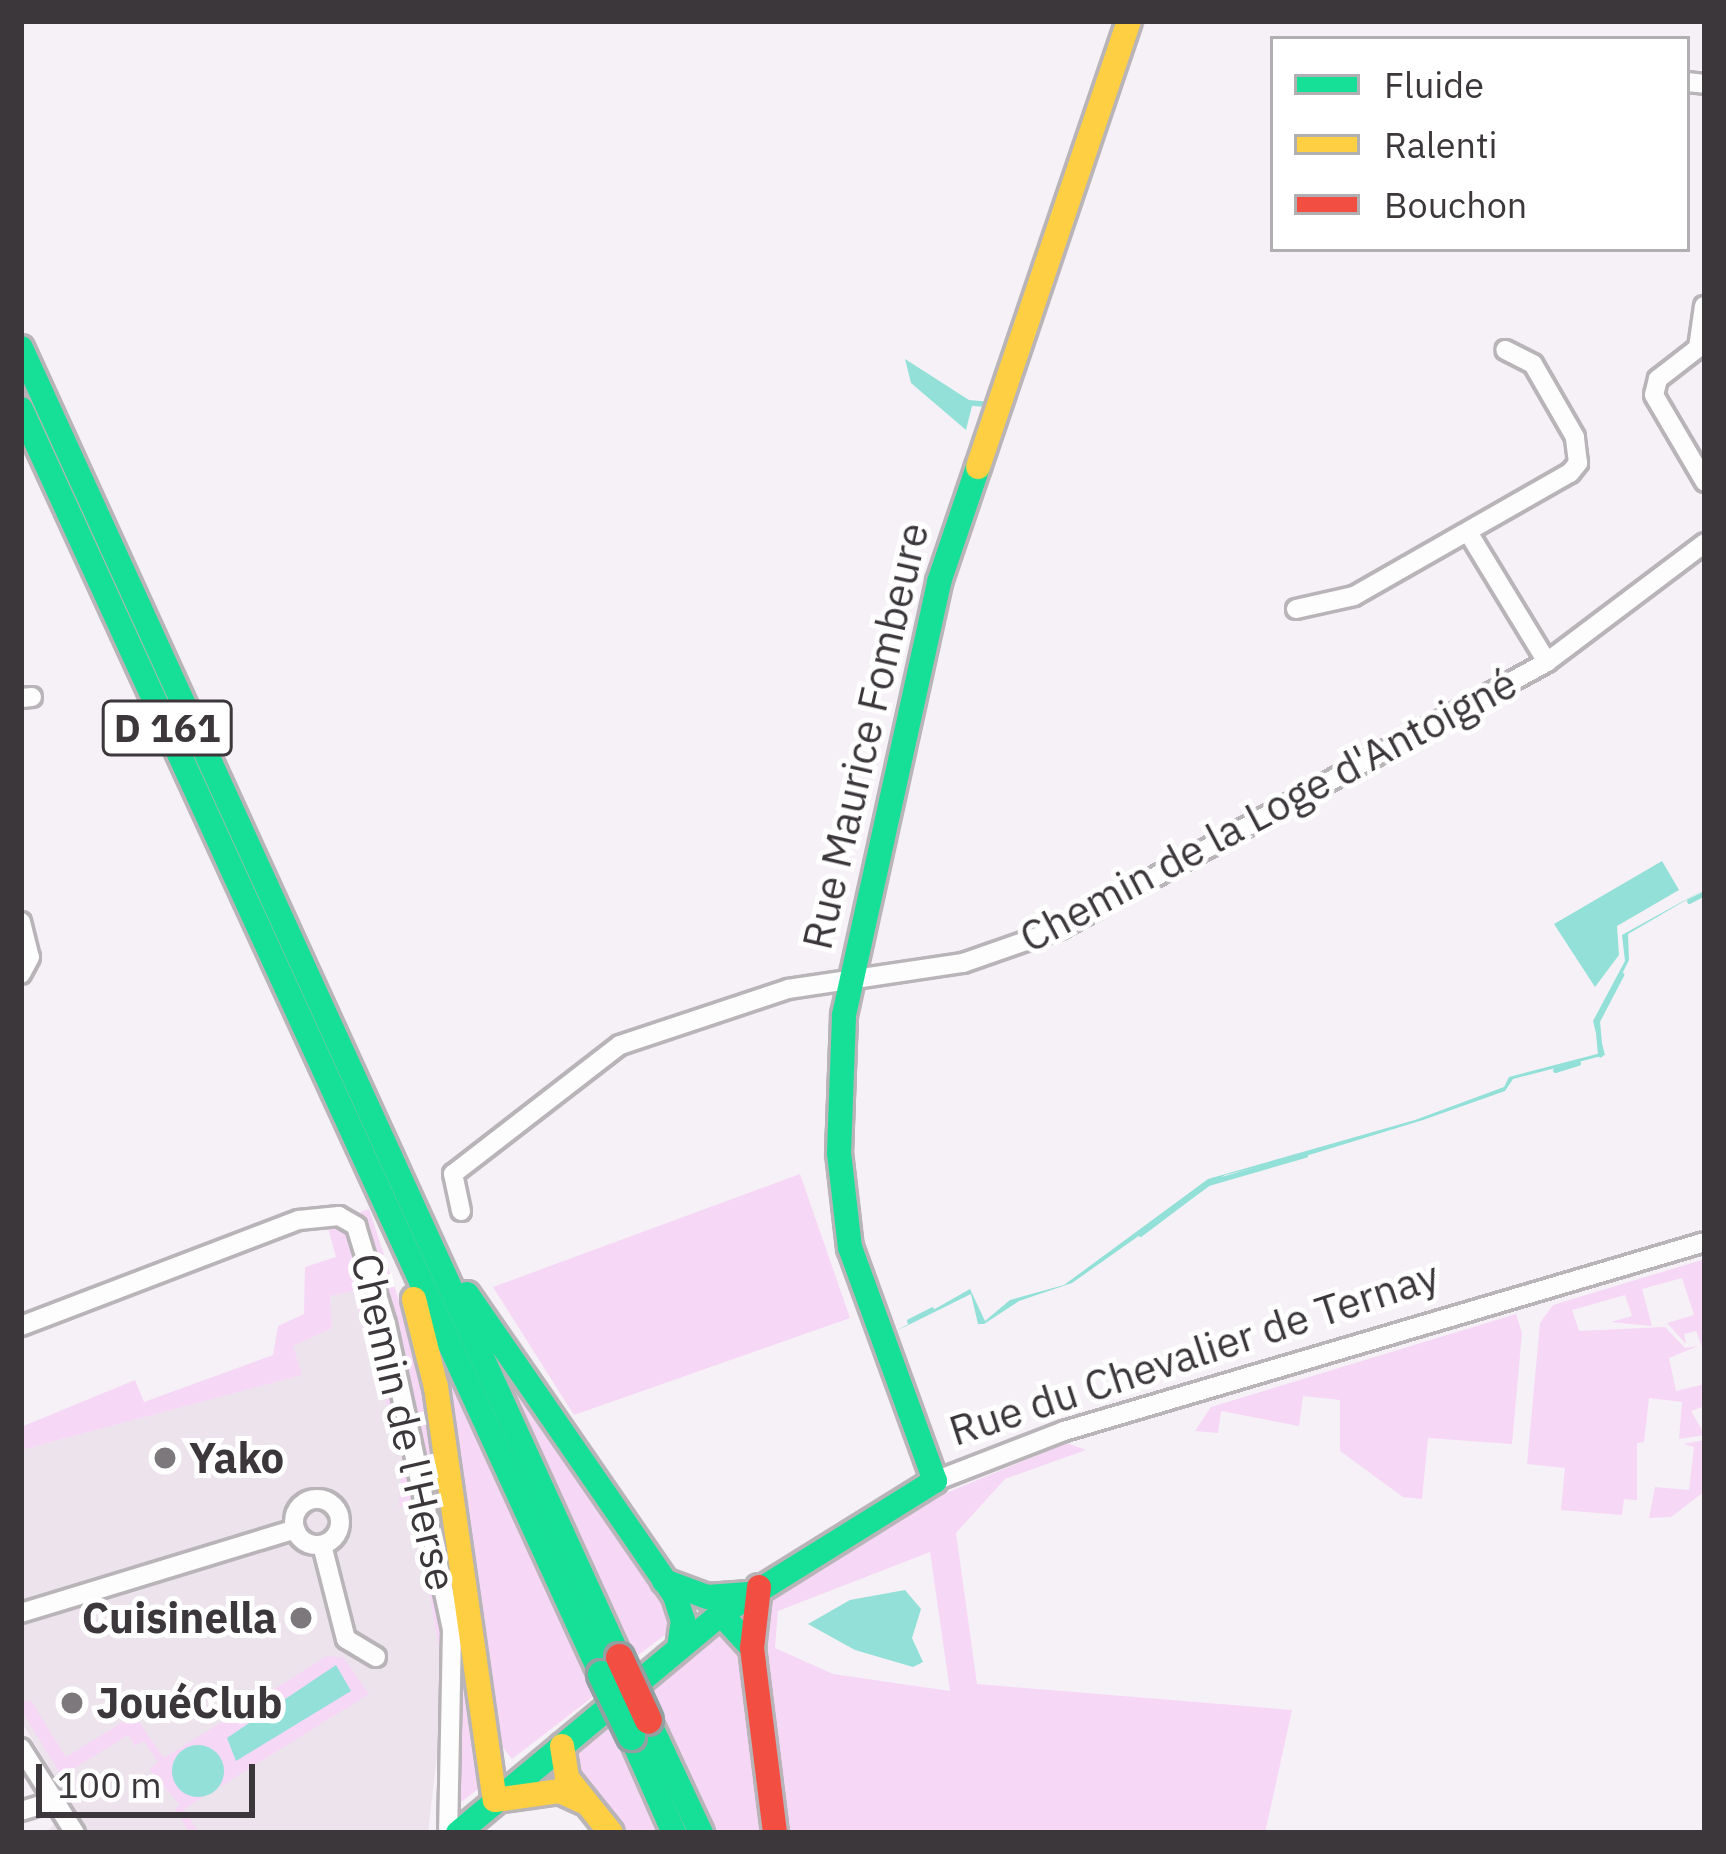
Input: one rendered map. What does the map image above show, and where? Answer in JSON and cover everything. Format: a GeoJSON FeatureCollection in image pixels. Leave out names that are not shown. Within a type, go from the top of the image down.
{"type":"FeatureCollection","features":[{"type":"Feature","properties":{"kind":"main road","name":"Rue Maurice Fombeure"},"geometry":{"type":"LineString","coordinates":[[935,1480],[850,1248],[838,1106],[852,979],[950,546],[1105,111],[1129,21]]}},
{"type":"Feature","properties":{"kind":"main road","name":"D 161"},"geometry":{"type":"LineString","coordinates":[[21,348],[395,1197]]}},
{"type":"Feature","properties":{"kind":"main road","name":"D 161"},"geometry":{"type":"LineString","coordinates":[[21,410],[395,1197],[639,1728],[701,1833]]}},
{"type":"Feature","properties":{"kind":"main road"},"geometry":{"type":"LineString","coordinates":[[395,1197],[664,1581],[683,1620],[679,1649]]}},
{"type":"Feature","properties":{"kind":"main road"},"geometry":{"type":"LineString","coordinates":[[395,1197],[386,1231],[412,1293],[436,1387],[494,1748],[495,1800],[560,1791],[584,1802]]}},
{"type":"Feature","properties":{"kind":"main road","name":"Rue du Chevalier de Ternay"},"geometry":{"type":"LineString","coordinates":[[458,1833],[721,1614],[935,1480]]}},
{"type":"Feature","properties":{"kind":"main road"},"geometry":{"type":"LineString","coordinates":[[664,1581],[707,1597],[754,1591],[752,1648],[775,1833]]}},
{"type":"Feature","properties":{"kind":"main road"},"geometry":{"type":"LineString","coordinates":[[721,1614],[752,1648]]}},
{"type":"Feature","properties":{"kind":"main road","name":"D 161"},"geometry":{"type":"LineString","coordinates":[[639,1728],[674,1833]]}},
{"type":"Feature","properties":{"kind":"main road"},"geometry":{"type":"LineString","coordinates":[[562,1746],[567,1778],[611,1833]]}},
{"type":"Feature","properties":{"kind":"main road"},"geometry":{"type":"LineString","coordinates":[[494,1748],[528,1774]]}},
{"type":"Feature","properties":{"kind":"street"},"geometry":{"type":"LineString","coordinates":[[1705,306],[1698,348],[1658,380],[1654,394],[1705,482]]}},
{"type":"Feature","properties":{"kind":"street"},"geometry":{"type":"LineString","coordinates":[[1296,609],[1354,596],[1577,463],[1575,437],[1533,364],[1505,350]]}},
{"type":"Feature","properties":{"kind":"street"},"geometry":{"type":"LineString","coordinates":[[1468,532],[1547,662]]}},
{"type":"Feature","properties":{"kind":"street","name":"Chemin de la Loge d'Antoigné"},"geometry":{"type":"LineString","coordinates":[[461,1211],[453,1174],[620,1045],[748,1000],[963,963],[1060,929],[1547,662],[1705,543]]}},
{"type":"Feature","properties":{"kind":"street"},"geometry":{"type":"LineString","coordinates":[[21,922],[30,957],[21,974]]}},
{"type":"Feature","properties":{"kind":"street","name":"Chemin de l'Herse"},"geometry":{"type":"LineString","coordinates":[[21,1326],[299,1220],[339,1216],[356,1226],[386,1324],[452,1629],[448,1833]]}},
{"type":"Feature","properties":{"kind":"street","name":"Rue du Chevalier de Ternay"},"geometry":{"type":"LineString","coordinates":[[935,1480],[1064,1431],[1705,1242]]}},
{"type":"Feature","properties":{"kind":"street"},"geometry":{"type":"LineString","coordinates":[[295,1529],[303,1504],[331,1504],[341,1524],[322,1545]]}},
{"type":"Feature","properties":{"kind":"street"},"geometry":{"type":"LineString","coordinates":[[21,1613],[295,1529],[322,1545],[346,1639],[376,1658]]}},
{"type":"Feature","properties":{"kind":"street"},"geometry":{"type":"LineString","coordinates":[[21,1748],[76,1833]]}},
{"type":"Feature","properties":{"kind":"street"},"geometry":{"type":"LineString","coordinates":[[21,1810],[54,1801]]}},
{"type":"Feature","properties":{"kind":"shaded area"},"geometry":{"type":"Polygon","coordinates":[[[905,359],[969,400],[990,402],[987,407],[972,406],[966,430],[911,383],[905,359]]]}},
{"type":"Feature","properties":{"kind":"shaded area"},"geometry":{"type":"Polygon","coordinates":[[[1662,861],[1679,890],[1617,926],[1619,955],[1595,987],[1554,924],[1662,861]]]}},
{"type":"Feature","properties":{"kind":"shaded area"},"geometry":{"type":"Polygon","coordinates":[[[1705,889],[1628,934],[1629,960],[1597,1024],[1605,1055],[1513,1079],[1505,1091],[1423,1120],[1225,1175],[1072,1283],[1019,1301],[984,1324],[978,1324],[971,1294],[896,1331],[970,1289],[985,1321],[1010,1300],[1064,1285],[1208,1179],[1415,1120],[1504,1087],[1509,1077],[1601,1053],[1593,1021],[1625,961],[1622,935],[1705,889]]]}},
{"type":"Feature","properties":{"kind":"shaded area"},"geometry":{"type":"Polygon","coordinates":[[[800,1174],[850,1318],[574,1415],[493,1287],[800,1174]]]}},
{"type":"Feature","properties":{"kind":"shaded area"},"geometry":{"type":"Polygon","coordinates":[[[369,1209],[421,1368],[482,1786],[460,1803],[458,1634],[391,1316],[358,1213],[369,1209]]]}},
{"type":"Feature","properties":{"kind":"shaded area"},"geometry":{"type":"Polygon","coordinates":[[[327,1224],[350,1230],[363,1256],[449,1650],[440,1655],[414,1502],[399,1507],[402,1457],[353,1291],[330,1296],[332,1328],[293,1346],[302,1375],[21,1450],[21,1427],[135,1380],[144,1402],[273,1355],[278,1326],[304,1314],[305,1267],[336,1257],[327,1224]]]}},
{"type":"Feature","properties":{"kind":"shaded area"},"geometry":{"type":"Polygon","coordinates":[[[1705,1259],[1705,1355],[1696,1331],[1684,1334],[1686,1344],[1667,1323],[1694,1315],[1682,1278],[1642,1289],[1652,1326],[1611,1322],[1632,1316],[1625,1295],[1572,1310],[1579,1331],[1665,1327],[1685,1348],[1698,1346],[1669,1358],[1676,1391],[1705,1384],[1705,1406],[1691,1411],[1705,1435],[1679,1439],[1682,1402],[1649,1398],[1644,1442],[1637,1443],[1637,1500],[1624,1499],[1622,1515],[1561,1510],[1565,1468],[1527,1464],[1540,1323],[1553,1305],[1705,1259]]]}},
{"type":"Feature","properties":{"kind":"shaded area"},"geometry":{"type":"Polygon","coordinates":[[[353,1290],[419,1501],[449,1650],[428,1833],[46,1833],[72,1805],[21,1721],[21,1450],[301,1375],[292,1346],[332,1328],[330,1296],[353,1290]]]}},
{"type":"Feature","properties":{"kind":"shaded area"},"geometry":{"type":"Polygon","coordinates":[[[420,1303],[594,1696],[512,1759],[498,1741],[420,1303]]]}},
{"type":"Feature","properties":{"kind":"shaded area"},"geometry":{"type":"Polygon","coordinates":[[[469,1309],[667,1596],[669,1632],[633,1659],[469,1309]]]}},
{"type":"Feature","properties":{"kind":"shaded area"},"geometry":{"type":"Polygon","coordinates":[[[1516,1314],[1522,1333],[1512,1444],[1428,1438],[1422,1499],[1403,1497],[1340,1451],[1340,1400],[1303,1396],[1299,1426],[1221,1411],[1218,1433],[1195,1431],[1211,1407],[1516,1314]]]}},
{"type":"Feature","properties":{"kind":"shaded area"},"geometry":{"type":"Polygon","coordinates":[[[1705,1440],[1705,1491],[1671,1517],[1649,1518],[1655,1487],[1689,1490],[1694,1447],[1683,1444],[1705,1440]]]}},
{"type":"Feature","properties":{"kind":"shaded area"},"geometry":{"type":"Polygon","coordinates":[[[1067,1443],[1086,1450],[1005,1479],[956,1533],[977,1684],[1292,1710],[1265,1833],[782,1833],[759,1642],[768,1599],[946,1493],[1067,1443]],[[930,1552],[778,1611],[775,1648],[833,1674],[950,1691],[930,1552]]]}},
{"type":"Feature","properties":{"kind":"shaded area"},"geometry":{"type":"Polygon","coordinates":[[[905,1590],[921,1609],[912,1638],[923,1662],[913,1667],[855,1650],[808,1624],[850,1600],[905,1590]]]}},
{"type":"Feature","properties":{"kind":"shaded area"},"geometry":{"type":"Polygon","coordinates":[[[728,1626],[738,1632],[770,1833],[711,1833],[649,1692],[728,1626]]]}},
{"type":"Feature","properties":{"kind":"shaded area"},"geometry":{"type":"Polygon","coordinates":[[[327,1656],[344,1658],[369,1694],[184,1809],[199,1833],[190,1833],[175,1809],[180,1805],[149,1769],[158,1762],[144,1741],[135,1746],[128,1735],[62,1776],[21,1710],[21,1702],[31,1701],[66,1757],[134,1715],[164,1758],[327,1656]]]}},
{"type":"Feature","properties":{"kind":"shaded area"},"geometry":{"type":"Polygon","coordinates":[[[336,1665],[351,1691],[236,1761],[227,1738],[336,1665]]]}},
{"type":"Feature","properties":{"kind":"shaded area"},"geometry":{"type":"Polygon","coordinates":[[[608,1725],[659,1833],[617,1833],[576,1783],[572,1757],[608,1725]]]}},
{"type":"Feature","properties":{"kind":"shaded area"},"geometry":{"type":"Polygon","coordinates":[[[198,1745],[216,1753],[224,1771],[216,1789],[198,1797],[180,1789],[172,1771],[180,1753],[198,1745]]]}},
{"type":"Feature","properties":{"kind":"waterway"},"geometry":{"type":"LineString","coordinates":[[1689,901],[1705,893]]}},
{"type":"Feature","properties":{"kind":"waterway"},"geometry":{"type":"LineString","coordinates":[[1600,1055],[1597,1021],[1621,975]]}},
{"type":"Feature","properties":{"kind":"waterway"},"geometry":{"type":"LineString","coordinates":[[1555,1070],[1578,1063]]}},
{"type":"Feature","properties":{"kind":"waterway"},"geometry":{"type":"LineString","coordinates":[[1140,1234],[1208,1183],[1305,1155]]}},
{"type":"Feature","properties":{"kind":"waterway"},"geometry":{"type":"LineString","coordinates":[[909,1321],[931,1310]]}},
{"type":"Feature","properties":{"kind":"traffic: fast"},"geometry":{"type":"LineString","coordinates":[[21,348],[619,1657]]}},
{"type":"Feature","properties":{"kind":"traffic: fast"},"geometry":{"type":"LineString","coordinates":[[21,409],[601,1674]]}},
{"type":"Feature","properties":{"kind":"traffic: fast"},"geometry":{"type":"LineString","coordinates":[[458,1833],[721,1614],[935,1481],[850,1248],[839,1153],[844,1015],[939,582],[978,467]]}},
{"type":"Feature","properties":{"kind":"traffic: fast"},"geometry":{"type":"LineString","coordinates":[[467,1294],[675,1596],[683,1620],[679,1649]]}},
{"type":"Feature","properties":{"kind":"traffic: fast"},"geometry":{"type":"LineString","coordinates":[[664,1581],[707,1597],[749,1594]]}},
{"type":"Feature","properties":{"kind":"traffic: fast"},"geometry":{"type":"LineString","coordinates":[[721,1614],[752,1648]]}},
{"type":"Feature","properties":{"kind":"traffic: fast"},"geometry":{"type":"LineString","coordinates":[[601,1674],[631,1736]]}},
{"type":"Feature","properties":{"kind":"traffic: fast"},"geometry":{"type":"LineString","coordinates":[[648,1720],[701,1833]]}},
{"type":"Feature","properties":{"kind":"traffic: fast"},"geometry":{"type":"LineString","coordinates":[[631,1736],[674,1833]]}},
{"type":"Feature","properties":{"kind":"traffic: slow"},"geometry":{"type":"LineString","coordinates":[[978,467],[1129,21]]}},
{"type":"Feature","properties":{"kind":"traffic: slow"},"geometry":{"type":"LineString","coordinates":[[414,1299],[436,1387],[495,1800],[560,1791],[584,1802]]}},
{"type":"Feature","properties":{"kind":"traffic: slow"},"geometry":{"type":"LineString","coordinates":[[562,1746],[567,1778],[611,1833]]}},
{"type":"Feature","properties":{"kind":"traffic: jam"},"geometry":{"type":"LineString","coordinates":[[759,1587],[752,1648],[775,1833]]}},
{"type":"Feature","properties":{"kind":"traffic: jam"},"geometry":{"type":"LineString","coordinates":[[619,1657],[648,1720]]}},
{"type":"Feature","properties":{"kind":"place","name":"Yako"},"geometry":{"type":"Point","coordinates":[165,1458]}},
{"type":"Feature","properties":{"kind":"place","name":"Cuisinella"},"geometry":{"type":"Point","coordinates":[301,1618]}},
{"type":"Feature","properties":{"kind":"place","name":"JouéClub"},"geometry":{"type":"Point","coordinates":[72,1703]}}]}
